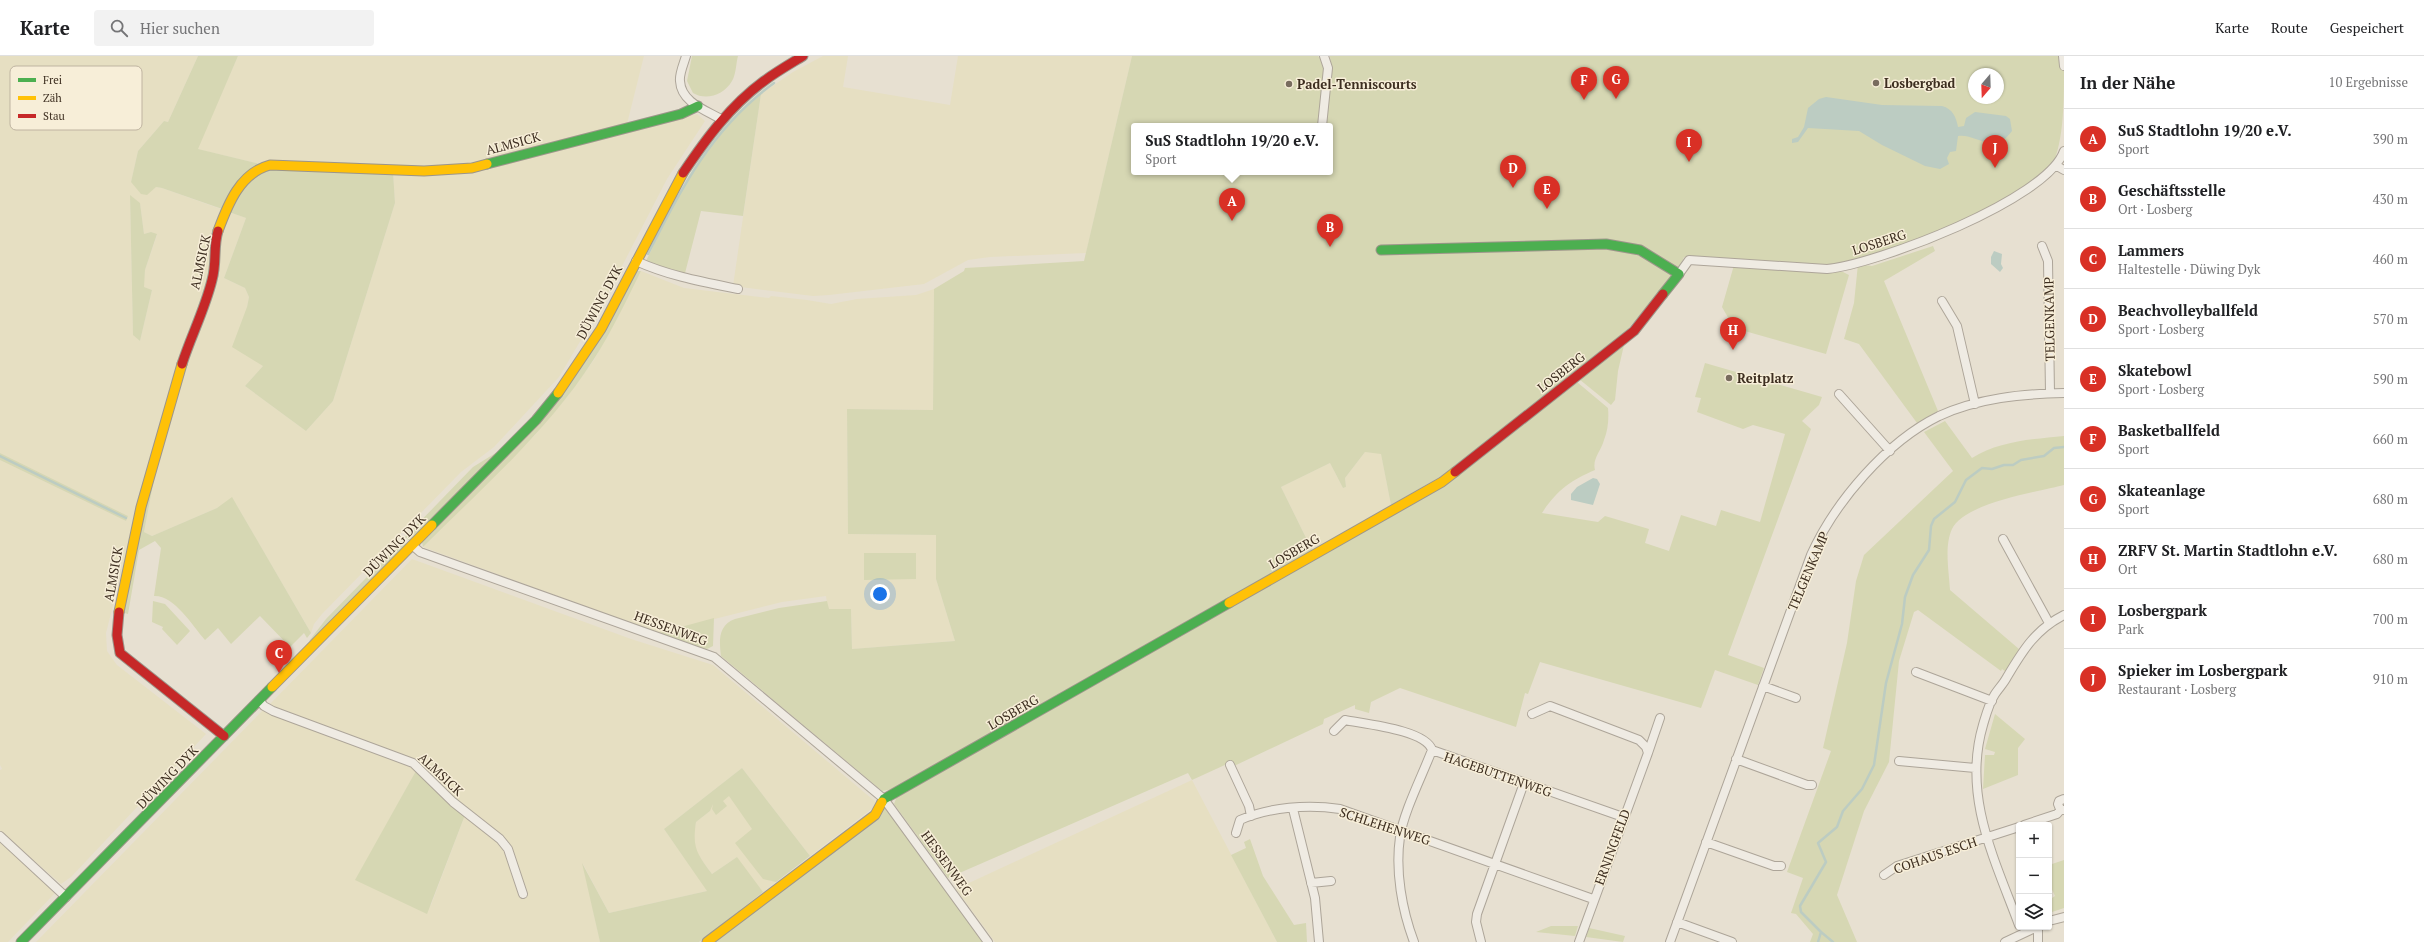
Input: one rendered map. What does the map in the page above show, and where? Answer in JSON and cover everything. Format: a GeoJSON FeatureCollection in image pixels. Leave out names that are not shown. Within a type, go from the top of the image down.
{"type":"FeatureCollection","features":[{"type":"Feature","properties":{"kind":"street"},"geometry":{"type":"LineString","coordinates":[[686,56],[679,80],[688,99],[721,118]]}},
{"type":"Feature","properties":{"kind":"street","name":"DÜWING DYK"},"geometry":{"type":"LineString","coordinates":[[21,942],[512,445],[571,377],[600,330],[680,178],[721,118],[753,88],[803,56]]}},
{"type":"Feature","properties":{"kind":"street"},"geometry":{"type":"LineString","coordinates":[[1322,123],[1328,68],[1324,56]]}},
{"type":"Feature","properties":{"kind":"street"},"geometry":{"type":"LineString","coordinates":[[2063,56],[2064,66]]}},
{"type":"Feature","properties":{"kind":"street","name":"ALMSICK"},"geometry":{"type":"LineString","coordinates":[[224,736],[120,653],[117,649],[116,641],[126,572],[137,518],[187,349],[212,281],[216,255],[215,244],[234,195],[242,182],[249,174],[266,164],[424,170],[472,168],[581,138],[681,114],[698,106]]}},
{"type":"Feature","properties":{"kind":"street","name":"LOSBERG"},"geometry":{"type":"LineString","coordinates":[[884,799],[1442,482],[1634,331],[1689,260],[1827,269],[1843,267],[1903,249],[1968,223],[2031,187],[2060,168],[2064,151]]}},
{"type":"Feature","properties":{"kind":"street"},"geometry":{"type":"LineString","coordinates":[[1381,250],[1484,246],[1614,246],[1640,250],[1679,274]]}},
{"type":"Feature","properties":{"kind":"street","name":"TELGENKAMP"},"geometry":{"type":"LineString","coordinates":[[2042,246],[2048,261],[2050,393]]}},
{"type":"Feature","properties":{"kind":"street"},"geometry":{"type":"LineString","coordinates":[[636,261],[657,271],[738,289]]}},
{"type":"Feature","properties":{"kind":"street"},"geometry":{"type":"LineString","coordinates":[[1942,301],[1957,326],[1975,404]]}},
{"type":"Feature","properties":{"kind":"street","name":"TELGENKAMP"},"geometry":{"type":"LineString","coordinates":[[1670,942],[1763,686],[1816,546],[1849,493],[1890,451],[1935,419],[1975,404],[2018,395],[2064,393]]}},
{"type":"Feature","properties":{"kind":"street"},"geometry":{"type":"LineString","coordinates":[[1839,394],[1890,451]]}},
{"type":"Feature","properties":{"kind":"street"},"geometry":{"type":"LineString","coordinates":[[2003,539],[2049,623]]}},
{"type":"Feature","properties":{"kind":"street","name":"HESSENWEG"},"geometry":{"type":"LineString","coordinates":[[412,545],[420,552],[714,657],[884,799],[988,942]]}},
{"type":"Feature","properties":{"kind":"street","name":"COHAUS ESCH"},"geometry":{"type":"LineString","coordinates":[[2016,917],[1987,838],[1978,802],[1975,768],[1981,733],[1992,701],[2024,648],[2049,623],[2064,615]]}},
{"type":"Feature","properties":{"kind":"street"},"geometry":{"type":"LineString","coordinates":[[1916,672],[1992,701]]}},
{"type":"Feature","properties":{"kind":"street"},"geometry":{"type":"LineString","coordinates":[[1763,686],[1796,698]]}},
{"type":"Feature","properties":{"kind":"street","name":"ALMSICK"},"geometry":{"type":"LineString","coordinates":[[259,700],[264,706],[273,711],[413,763],[452,802],[500,839],[508,849],[523,894]]}},
{"type":"Feature","properties":{"kind":"street"},"geometry":{"type":"LineString","coordinates":[[1532,714],[1550,706],[1639,740],[1646,749]]}},
{"type":"Feature","properties":{"kind":"street","name":"ERNINGFELD"},"geometry":{"type":"LineString","coordinates":[[1579,942],[1646,749],[1660,718]]}},
{"type":"Feature","properties":{"kind":"street","name":"HAGEBUTTENWEG"},"geometry":{"type":"LineString","coordinates":[[1334,731],[1345,720],[1419,736],[1430,745],[1432,750],[1623,817]]}},
{"type":"Feature","properties":{"kind":"street"},"geometry":{"type":"LineString","coordinates":[[1414,942],[1405,913],[1400,880],[1399,858],[1402,830],[1432,750]]}},
{"type":"Feature","properties":{"kind":"street"},"geometry":{"type":"LineString","coordinates":[[1736,760],[1807,785],[1812,785]]}},
{"type":"Feature","properties":{"kind":"street"},"geometry":{"type":"LineString","coordinates":[[1899,761],[1975,768]]}},
{"type":"Feature","properties":{"kind":"street"},"geometry":{"type":"LineString","coordinates":[[1230,765],[1249,806],[1251,816]]}},
{"type":"Feature","properties":{"kind":"street"},"geometry":{"type":"LineString","coordinates":[[1481,942],[1476,918],[1524,783]]}},
{"type":"Feature","properties":{"kind":"street"},"geometry":{"type":"LineString","coordinates":[[707,942],[875,815],[884,799]]}},
{"type":"Feature","properties":{"kind":"street"},"geometry":{"type":"LineString","coordinates":[[2033,822],[2057,814],[2063,809],[2058,806],[2058,802],[2064,799]]}},
{"type":"Feature","properties":{"kind":"street","name":"SCHLEHENWEG"},"geometry":{"type":"LineString","coordinates":[[1236,833],[1240,820],[1268,811],[1316,807],[1340,810],[1402,830],[1593,900]]}},
{"type":"Feature","properties":{"kind":"street"},"geometry":{"type":"LineString","coordinates":[[1293,809],[1311,883],[1319,942]]}},
{"type":"Feature","properties":{"kind":"street","name":"COHAUS ESCH"},"geometry":{"type":"LineString","coordinates":[[1884,875],[1897,866],[2016,828]]}},
{"type":"Feature","properties":{"kind":"street"},"geometry":{"type":"LineString","coordinates":[[0,836],[66,896]]}},
{"type":"Feature","properties":{"kind":"street"},"geometry":{"type":"LineString","coordinates":[[1706,842],[1774,866],[1781,866]]}},
{"type":"Feature","properties":{"kind":"street"},"geometry":{"type":"LineString","coordinates":[[1311,883],[1331,881]]}},
{"type":"Feature","properties":{"kind":"street"},"geometry":{"type":"LineString","coordinates":[[2052,921],[2064,917]]}},
{"type":"Feature","properties":{"kind":"street"},"geometry":{"type":"LineString","coordinates":[[1677,922],[1732,942]]}},
{"type":"Feature","properties":{"kind":"street"},"geometry":{"type":"LineString","coordinates":[[2005,942],[2018,930]]}},
{"type":"Feature","properties":{"kind":"street"},"geometry":{"type":"LineString","coordinates":[[2038,930],[2038,942]]}},
{"type":"Feature","properties":{"kind":"shaded area"},"geometry":{"type":"Polygon","coordinates":[[[0,56],[198,56],[168,122],[164,121],[138,151],[131,182],[151,190],[156,187],[162,188],[246,218],[224,278],[245,288],[249,297],[247,307],[263,366],[245,386],[306,431],[333,401],[395,203],[393,172],[416,174],[559,145],[697,114],[705,121],[667,179],[604,301],[559,377],[494,447],[461,472],[322,614],[314,624],[311,633],[236,504],[217,508],[152,536],[144,532],[159,453],[135,519],[106,633],[107,651],[117,665],[206,734],[71,877],[61,884],[0,831],[0,770],[2,769],[0,765],[0,460],[126,521],[128,516],[0,453],[0,56]],[[130,196],[133,334],[140,341],[152,290],[143,287],[145,270],[157,235],[151,232],[144,234],[140,203],[130,196]]]}},
{"type":"Feature","properties":{"kind":"shaded area"},"geometry":{"type":"Polygon","coordinates":[[[238,56],[644,56],[627,124],[453,167],[260,164],[197,149],[238,56]]]}},
{"type":"Feature","properties":{"kind":"shaded area"},"geometry":{"type":"Polygon","coordinates":[[[823,56],[848,56],[843,87],[950,105],[958,56],[1132,56],[1086,253],[990,257],[968,260],[924,284],[829,295],[813,296],[733,286],[761,94],[793,72],[823,56]]]}},
{"type":"Feature","properties":{"kind":"shaded area"},"geometry":{"type":"Polygon","coordinates":[[[1826,97],[1882,105],[1942,106],[1951,111],[1958,127],[1964,126],[1966,118],[1975,112],[2006,116],[2010,119],[2012,131],[1998,142],[1991,143],[1971,137],[1958,136],[1956,151],[1950,152],[1947,158],[1949,164],[1940,169],[1925,166],[1882,145],[1859,131],[1808,128],[1798,142],[1792,143],[1792,139],[1798,137],[1804,127],[1808,108],[1819,99],[1826,97]]]}},
{"type":"Feature","properties":{"kind":"shaded area"},"geometry":{"type":"Polygon","coordinates":[[[1994,251],[2002,254],[2001,264],[2003,268],[2000,272],[1991,264],[1991,257],[1994,251]]]}},
{"type":"Feature","properties":{"kind":"shaded area"},"geometry":{"type":"Polygon","coordinates":[[[641,271],[684,288],[769,298],[771,296],[831,304],[857,299],[916,295],[934,289],[933,410],[847,409],[848,534],[936,535],[936,579],[955,641],[852,649],[851,609],[828,609],[826,596],[782,602],[659,633],[423,547],[535,435],[566,398],[594,360],[641,271]]]}},
{"type":"Feature","properties":{"kind":"shaded area"},"geometry":{"type":"Polygon","coordinates":[[[1365,452],[1381,453],[1391,505],[1312,550],[1281,487],[1330,463],[1343,488],[1346,487],[1345,478],[1365,452]]]}},
{"type":"Feature","properties":{"kind":"shaded area"},"geometry":{"type":"Polygon","coordinates":[[[1593,478],[1597,479],[1600,484],[1593,505],[1571,500],[1571,494],[1577,487],[1593,478]]]}},
{"type":"Feature","properties":{"kind":"shaded area"},"geometry":{"type":"Polygon","coordinates":[[[412,559],[631,639],[713,665],[878,804],[810,856],[742,768],[664,829],[707,890],[737,857],[712,874],[696,852],[693,839],[696,822],[710,811],[711,805],[739,785],[800,863],[728,920],[707,891],[609,913],[583,864],[600,942],[36,942],[265,708],[417,769],[356,880],[431,905],[465,815],[510,849],[430,774],[276,710],[269,705],[412,559]]]}},
{"type":"Feature","properties":{"kind":"shaded area"},"geometry":{"type":"Polygon","coordinates":[[[1192,780],[1277,942],[995,942],[956,889],[1192,780]]]}},
{"type":"Feature","properties":{"kind":"shaded area"},"geometry":{"type":"Polygon","coordinates":[[[0,840],[55,893],[8,942],[0,942],[0,840]]]}},
{"type":"Feature","properties":{"kind":"green space"},"geometry":{"type":"Polygon","coordinates":[[[198,56],[238,56],[198,149],[260,164],[225,210],[162,188],[156,187],[147,195],[141,194],[131,182],[138,151],[164,121],[168,122],[198,56]]]}},
{"type":"Feature","properties":{"kind":"green space"},"geometry":{"type":"Polygon","coordinates":[[[692,56],[738,56],[734,76],[729,86],[720,93],[709,96],[693,93],[687,81],[692,56]]]}},
{"type":"Feature","properties":{"kind":"green space"},"geometry":{"type":"Polygon","coordinates":[[[1132,56],[1318,56],[1322,60],[1324,69],[1318,123],[1131,123],[1131,175],[1333,175],[1333,123],[1325,123],[1331,67],[1330,56],[2059,56],[2059,66],[2064,71],[2062,124],[2058,150],[2049,170],[2001,202],[1948,230],[1892,251],[1864,259],[1827,266],[1684,257],[1680,267],[1675,268],[1639,249],[1595,242],[1381,247],[1381,253],[1527,247],[1617,247],[1649,256],[1662,265],[1672,277],[1621,337],[1443,475],[1391,505],[1381,454],[1365,452],[1345,478],[1346,487],[1343,488],[1330,463],[1281,487],[1312,550],[893,789],[882,791],[721,656],[720,639],[725,625],[735,619],[779,608],[827,601],[829,609],[851,609],[852,649],[955,641],[936,579],[936,535],[848,534],[847,409],[933,410],[934,289],[964,271],[965,268],[1084,261],[1132,56]]]}},
{"type":"Feature","properties":{"kind":"green space"},"geometry":{"type":"Polygon","coordinates":[[[761,94],[743,216],[701,211],[684,277],[645,263],[684,187],[706,151],[733,119],[761,94]]]}},
{"type":"Feature","properties":{"kind":"green space"},"geometry":{"type":"Polygon","coordinates":[[[269,166],[393,172],[395,203],[333,401],[306,431],[245,386],[263,366],[232,347],[247,307],[249,297],[245,288],[224,278],[246,218],[229,212],[245,182],[269,166]]]}},
{"type":"Feature","properties":{"kind":"green space"},"geometry":{"type":"Polygon","coordinates":[[[130,195],[140,203],[144,234],[151,232],[157,234],[145,270],[144,287],[152,290],[140,341],[133,335],[130,195]]]}},
{"type":"Feature","properties":{"kind":"green space"},"geometry":{"type":"Polygon","coordinates":[[[1933,246],[1935,251],[1884,281],[1938,411],[1917,423],[1859,344],[1844,339],[1854,303],[1858,264],[1872,266],[1933,246]]]}},
{"type":"Feature","properties":{"kind":"green space"},"geometry":{"type":"Polygon","coordinates":[[[1734,265],[1843,272],[1849,275],[1826,354],[1734,328],[1722,307],[1734,265]]]}},
{"type":"Feature","properties":{"kind":"green space"},"geometry":{"type":"Polygon","coordinates":[[[636,271],[641,271],[619,316],[601,348],[576,385],[535,435],[491,481],[423,547],[422,542],[546,413],[636,271]]]}},
{"type":"Feature","properties":{"kind":"green space"},"geometry":{"type":"Polygon","coordinates":[[[1624,345],[1618,371],[1615,400],[1611,405],[1579,379],[1624,345]]]}},
{"type":"Feature","properties":{"kind":"green space"},"geometry":{"type":"Polygon","coordinates":[[[1705,363],[1822,397],[1819,405],[1802,421],[1811,429],[1728,655],[1764,668],[1758,685],[1715,670],[1701,708],[1540,662],[1528,694],[1525,693],[1516,727],[1400,688],[1371,702],[1369,713],[1355,709],[1355,705],[1324,719],[1323,724],[1234,766],[1227,764],[1192,780],[1188,773],[948,878],[894,804],[897,796],[1448,482],[1577,382],[1608,408],[1608,420],[1603,444],[1595,462],[1595,470],[1571,482],[1553,498],[1542,513],[1598,522],[1605,516],[1649,529],[1645,543],[1669,551],[1681,515],[1716,526],[1721,510],[1760,522],[1785,434],[1753,425],[1743,429],[1697,412],[1701,398],[1695,397],[1705,363]]]}},
{"type":"Feature","properties":{"kind":"green space"},"geometry":{"type":"Polygon","coordinates":[[[1945,421],[1972,458],[1982,452],[2005,444],[2064,436],[2064,485],[2020,495],[1986,505],[1959,520],[1952,529],[1948,543],[1950,590],[2019,649],[2006,672],[2002,669],[2001,671],[1918,610],[1914,612],[1899,661],[1889,762],[1864,811],[1837,895],[1857,942],[1810,942],[1813,934],[1796,914],[1791,913],[1803,878],[1787,872],[1831,751],[1823,748],[1847,643],[1856,581],[1864,555],[1953,471],[1924,432],[1945,421]]]}},
{"type":"Feature","properties":{"kind":"green space"},"geometry":{"type":"Polygon","coordinates":[[[502,449],[410,541],[405,537],[473,467],[502,449]]]}},
{"type":"Feature","properties":{"kind":"green space"},"geometry":{"type":"Polygon","coordinates":[[[0,453],[128,516],[126,521],[0,460],[0,453]]]}},
{"type":"Feature","properties":{"kind":"green space"},"geometry":{"type":"Polygon","coordinates":[[[159,453],[144,532],[152,536],[217,508],[232,497],[311,633],[307,638],[304,633],[290,647],[260,616],[231,644],[218,628],[205,640],[182,612],[169,600],[154,596],[161,548],[155,541],[139,550],[128,614],[121,612],[159,453]]]}},
{"type":"Feature","properties":{"kind":"green space"},"geometry":{"type":"Polygon","coordinates":[[[403,540],[407,544],[315,638],[309,641],[326,619],[403,540]]]}},
{"type":"Feature","properties":{"kind":"green space"},"geometry":{"type":"Polygon","coordinates":[[[864,553],[916,553],[916,579],[864,580],[864,553]]]}},
{"type":"Feature","properties":{"kind":"green space"},"geometry":{"type":"Polygon","coordinates":[[[153,601],[165,604],[190,631],[177,645],[162,629],[163,627],[152,622],[153,601]]]}},
{"type":"Feature","properties":{"kind":"green space"},"geometry":{"type":"Polygon","coordinates":[[[714,618],[713,646],[705,650],[659,633],[714,618]]]}},
{"type":"Feature","properties":{"kind":"green space"},"geometry":{"type":"Polygon","coordinates":[[[1995,714],[2025,739],[2018,748],[2018,775],[1983,789],[1985,755],[1994,755],[1995,752],[1985,749],[1995,714]]]}},
{"type":"Feature","properties":{"kind":"green space"},"geometry":{"type":"Polygon","coordinates":[[[742,768],[810,856],[776,882],[763,879],[735,843],[752,829],[729,796],[723,801],[727,806],[716,815],[712,809],[713,804],[710,811],[696,822],[695,845],[699,856],[712,874],[737,857],[763,892],[699,942],[600,942],[582,863],[609,913],[707,891],[664,829],[742,768]]]}},
{"type":"Feature","properties":{"kind":"green space"},"geometry":{"type":"Polygon","coordinates":[[[417,769],[465,815],[427,914],[355,880],[417,769]]]}},
{"type":"Feature","properties":{"kind":"green space"},"geometry":{"type":"Polygon","coordinates":[[[882,809],[886,809],[984,942],[715,942],[882,809]]]}},
{"type":"Feature","properties":{"kind":"green space"},"geometry":{"type":"Polygon","coordinates":[[[1250,839],[1263,876],[1294,925],[1306,923],[1307,942],[1277,942],[1231,855],[1246,848],[1244,842],[1250,839]]]}},
{"type":"Feature","properties":{"kind":"green space"},"geometry":{"type":"Polygon","coordinates":[[[2064,860],[2064,908],[2052,912],[2052,898],[2055,896],[2052,890],[2052,864],[2064,860]]]}},
{"type":"Feature","properties":{"kind":"green space"},"geometry":{"type":"Polygon","coordinates":[[[1551,926],[1578,926],[1575,936],[1536,932],[1551,926]]]}},
{"type":"Feature","properties":{"kind":"green space"},"geometry":{"type":"Polygon","coordinates":[[[1589,928],[1625,936],[1623,942],[1586,937],[1589,928]]]}},
{"type":"Feature","properties":{"kind":"waterway"},"geometry":{"type":"LineString","coordinates":[[648,254],[673,205],[700,160],[733,119],[774,83]]}},
{"type":"Feature","properties":{"kind":"waterway"},"geometry":{"type":"LineString","coordinates":[[1818,942],[1821,932],[1801,912],[1800,906],[1826,862],[1818,843],[1837,827],[1843,811],[1862,789],[1874,765],[1886,683],[1902,624],[1905,597],[1913,575],[1929,550],[1931,526],[1934,519],[1955,502],[1966,480],[1982,468],[1992,469],[2004,465],[2013,465],[2021,460],[2044,456],[2054,448],[2064,447]]}},
{"type":"Feature","properties":{"kind":"waterway"},"geometry":{"type":"LineString","coordinates":[[0,456],[126,518]]}},
{"type":"Feature","properties":{"kind":"waterway"},"geometry":{"type":"LineString","coordinates":[[1821,932],[1833,942]]}},
{"type":"Feature","properties":{"kind":"traffic: fast"},"geometry":{"type":"LineString","coordinates":[[487,164],[681,114],[698,106]]}},
{"type":"Feature","properties":{"kind":"traffic: fast"},"geometry":{"type":"LineString","coordinates":[[1381,250],[1606,244],[1640,250],[1679,274],[1663,294]]}},
{"type":"Feature","properties":{"kind":"traffic: fast"},"geometry":{"type":"LineString","coordinates":[[432,525],[536,420],[558,393]]}},
{"type":"Feature","properties":{"kind":"traffic: fast"},"geometry":{"type":"LineString","coordinates":[[882,802],[884,799],[1229,603]]}},
{"type":"Feature","properties":{"kind":"traffic: fast"},"geometry":{"type":"LineString","coordinates":[[21,942],[272,687]]}},
{"type":"Feature","properties":{"kind":"traffic: slow"},"geometry":{"type":"LineString","coordinates":[[218,231],[231,200],[243,182],[260,169],[270,165],[424,171],[472,168],[487,164]]}},
{"type":"Feature","properties":{"kind":"traffic: slow"},"geometry":{"type":"LineString","coordinates":[[558,393],[601,329],[683,173]]}},
{"type":"Feature","properties":{"kind":"traffic: slow"},"geometry":{"type":"LineString","coordinates":[[119,612],[141,507],[182,364]]}},
{"type":"Feature","properties":{"kind":"traffic: slow"},"geometry":{"type":"LineString","coordinates":[[1229,603],[1442,482],[1455,472]]}},
{"type":"Feature","properties":{"kind":"traffic: slow"},"geometry":{"type":"LineString","coordinates":[[272,687],[432,525]]}},
{"type":"Feature","properties":{"kind":"traffic: slow"},"geometry":{"type":"LineString","coordinates":[[707,942],[875,815],[882,802]]}},
{"type":"Feature","properties":{"kind":"traffic: jam"},"geometry":{"type":"LineString","coordinates":[[683,173],[719,124],[740,101],[769,78],[803,56]]}},
{"type":"Feature","properties":{"kind":"traffic: jam"},"geometry":{"type":"LineString","coordinates":[[182,364],[206,301],[212,280],[218,231]]}},
{"type":"Feature","properties":{"kind":"traffic: jam"},"geometry":{"type":"LineString","coordinates":[[1455,472],[1634,331],[1663,294]]}},
{"type":"Feature","properties":{"kind":"traffic: jam"},"geometry":{"type":"LineString","coordinates":[[119,612],[117,635],[120,653],[224,736]]}},
{"type":"Feature","properties":{"kind":"place","name":"Losbergbad"},"geometry":{"type":"Point","coordinates":[1876,83]}},
{"type":"Feature","properties":{"kind":"place","name":"Padel-Tenniscourts"},"geometry":{"type":"Point","coordinates":[1289,84]}},
{"type":"Feature","properties":{"kind":"place","name":"Skateanlage"},"geometry":{"type":"Point","coordinates":[1616,99]}},
{"type":"Feature","properties":{"kind":"place","name":"Basketballfeld"},"geometry":{"type":"Point","coordinates":[1584,100]}},
{"type":"Feature","properties":{"kind":"place","name":"Losbergpark"},"geometry":{"type":"Point","coordinates":[1689,162]}},
{"type":"Feature","properties":{"kind":"place","name":"Spieker im Losbergpark"},"geometry":{"type":"Point","coordinates":[1995,168]}},
{"type":"Feature","properties":{"kind":"place","name":"Beachvolleyballfeld"},"geometry":{"type":"Point","coordinates":[1513,188]}},
{"type":"Feature","properties":{"kind":"place","name":"Skatebowl"},"geometry":{"type":"Point","coordinates":[1547,209]}},
{"type":"Feature","properties":{"kind":"place","name":"SuS Stadtlohn 19/20 e.V."},"geometry":{"type":"Point","coordinates":[1232,221]}},
{"type":"Feature","properties":{"kind":"place","name":"Geschäftsstelle"},"geometry":{"type":"Point","coordinates":[1330,247]}},
{"type":"Feature","properties":{"kind":"place","name":"ZRFV St. Martin Stadtlohn e.V."},"geometry":{"type":"Point","coordinates":[1733,350]}},
{"type":"Feature","properties":{"kind":"place","name":"Reitplatz"},"geometry":{"type":"Point","coordinates":[1729,378]}},
{"type":"Feature","properties":{"kind":"place","name":"Lammers"},"geometry":{"type":"Point","coordinates":[279,673]}}]}
